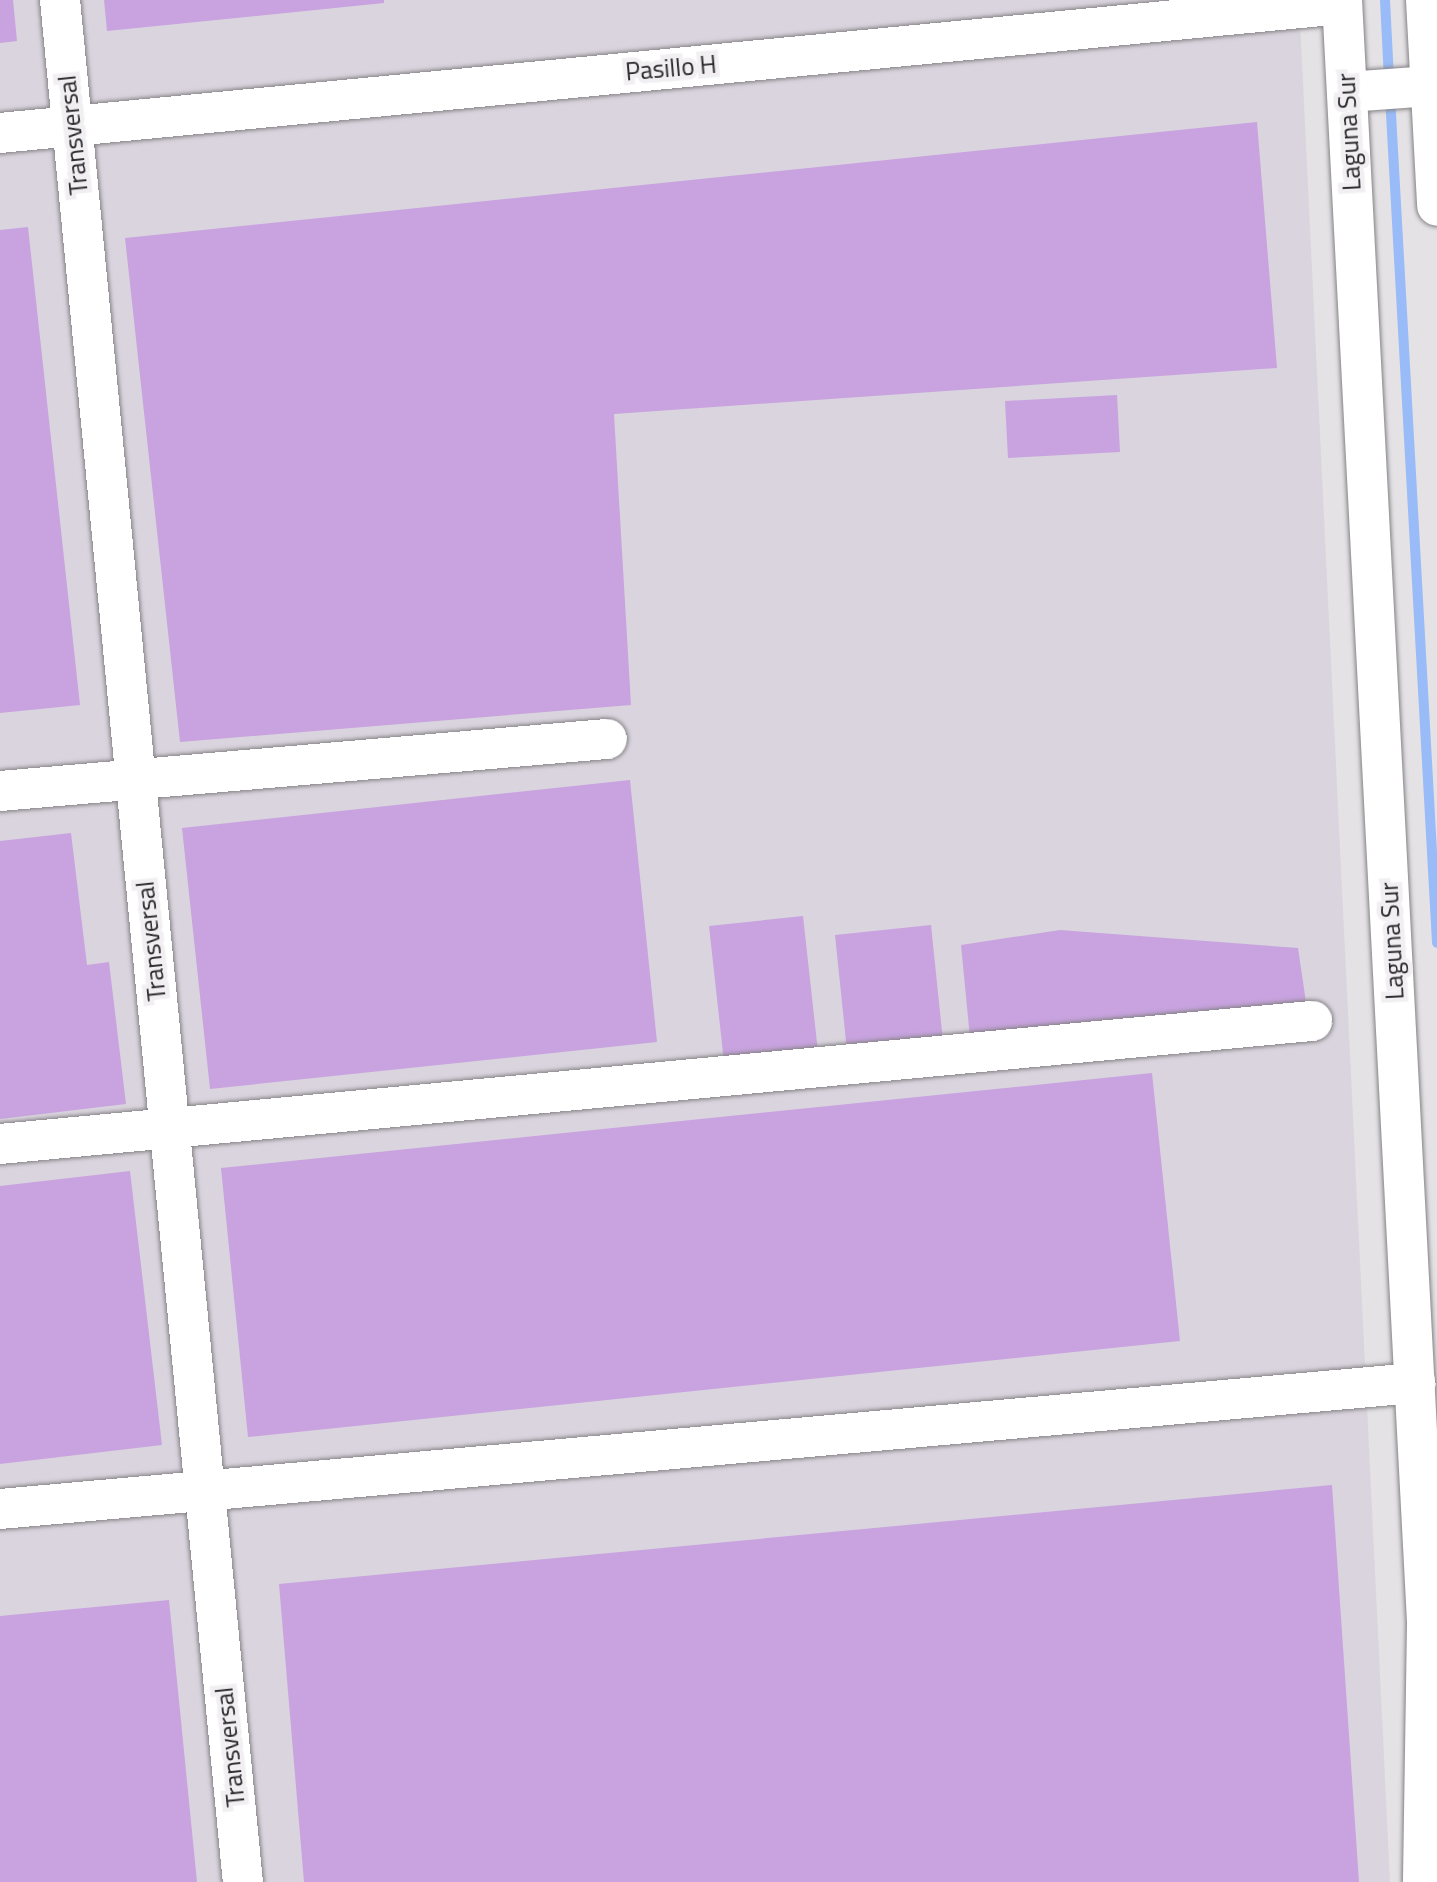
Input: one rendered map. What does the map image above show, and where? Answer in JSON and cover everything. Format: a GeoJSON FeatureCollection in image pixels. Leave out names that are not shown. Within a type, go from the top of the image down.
{"type":"FeatureCollection","features":[{"type":"Feature","properties":{"kind":"street","name":"Transversal"},"geometry":{"type":"LineString","coordinates":[[60,0],[243,1882]]}},
{"type":"Feature","properties":{"kind":"street"},"geometry":{"type":"LineString","coordinates":[[1426,0],[1419,86],[1437,206]]}},
{"type":"Feature","properties":{"kind":"street","name":"Pasillo H"},"geometry":{"type":"LineString","coordinates":[[0,133],[1342,2]]}},
{"type":"Feature","properties":{"kind":"street","name":"Laguna Sur"},"geometry":{"type":"LineString","coordinates":[[1342,2],[1356,91],[1415,1383],[1429,1718],[1423,1882]]}},
{"type":"Feature","properties":{"kind":"street"},"geometry":{"type":"LineString","coordinates":[[1356,91],[1419,86]]}},
{"type":"Feature","properties":{"kind":"street"},"geometry":{"type":"LineString","coordinates":[[0,791],[607,739]]}},
{"type":"Feature","properties":{"kind":"street"},"geometry":{"type":"LineString","coordinates":[[0,1144],[1312,1021]]}},
{"type":"Feature","properties":{"kind":"street"},"geometry":{"type":"LineString","coordinates":[[0,1510],[1415,1383]]}},
{"type":"Feature","properties":{"kind":"shaded area"},"geometry":{"type":"Polygon","coordinates":[[[0,0],[1299,0],[1390,1882],[0,1882],[0,0]]]}},
{"type":"Feature","properties":{"kind":"building"},"geometry":{"type":"Polygon","coordinates":[[[0,0],[13,0],[17,41],[0,43],[0,0]]]}},
{"type":"Feature","properties":{"kind":"building"},"geometry":{"type":"Polygon","coordinates":[[[104,0],[384,0],[384,3],[107,31],[104,0]]]}},
{"type":"Feature","properties":{"kind":"building"},"geometry":{"type":"Polygon","coordinates":[[[1257,122],[1277,368],[614,414],[631,705],[180,742],[125,238],[1257,122]]]}},
{"type":"Feature","properties":{"kind":"building"},"geometry":{"type":"Polygon","coordinates":[[[28,227],[80,705],[0,713],[0,230],[28,227]]]}},
{"type":"Feature","properties":{"kind":"building"},"geometry":{"type":"Polygon","coordinates":[[[1117,395],[1120,452],[1008,458],[1005,401],[1117,395]]]}},
{"type":"Feature","properties":{"kind":"building"},"geometry":{"type":"Polygon","coordinates":[[[630,780],[657,1042],[210,1089],[182,828],[630,780]]]}},
{"type":"Feature","properties":{"kind":"building"},"geometry":{"type":"Polygon","coordinates":[[[71,833],[87,965],[109,962],[126,1104],[0,1119],[0,841],[71,833]]]}},
{"type":"Feature","properties":{"kind":"building"},"geometry":{"type":"Polygon","coordinates":[[[803,916],[818,1052],[724,1062],[709,926],[803,916]]]}},
{"type":"Feature","properties":{"kind":"building"},"geometry":{"type":"Polygon","coordinates":[[[931,925],[943,1041],[847,1051],[835,935],[931,925]]]}},
{"type":"Feature","properties":{"kind":"building"},"geometry":{"type":"Polygon","coordinates":[[[1060,930],[1298,948],[1307,1009],[970,1038],[961,945],[1060,930]]]}},
{"type":"Feature","properties":{"kind":"building"},"geometry":{"type":"Polygon","coordinates":[[[1152,1073],[1180,1341],[248,1437],[221,1168],[1152,1073]]]}},
{"type":"Feature","properties":{"kind":"building"},"geometry":{"type":"Polygon","coordinates":[[[130,1171],[162,1445],[0,1464],[0,1186],[130,1171]]]}},
{"type":"Feature","properties":{"kind":"building"},"geometry":{"type":"Polygon","coordinates":[[[1332,1485],[1359,1882],[304,1882],[279,1584],[1332,1485]]]}},
{"type":"Feature","properties":{"kind":"building"},"geometry":{"type":"Polygon","coordinates":[[[169,1600],[197,1882],[0,1882],[0,1616],[169,1600]]]}},
{"type":"Feature","properties":{"kind":"waterway"},"geometry":{"type":"LineString","coordinates":[[1385,0],[1389,79]]}},
{"type":"Feature","properties":{"kind":"waterway"},"geometry":{"type":"LineString","coordinates":[[1390,96],[1437,943]]}}]}
